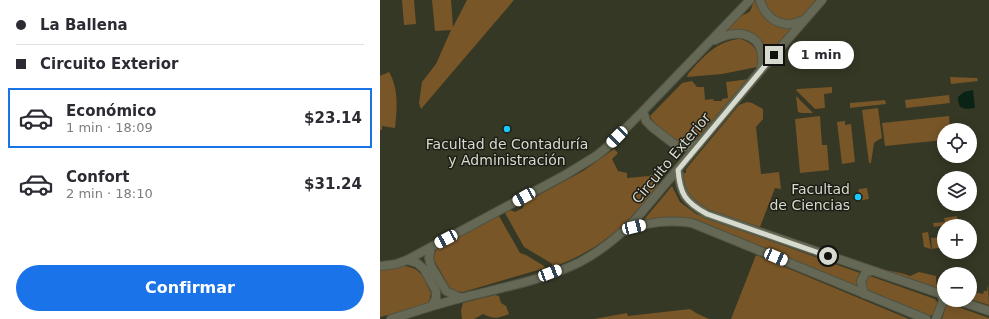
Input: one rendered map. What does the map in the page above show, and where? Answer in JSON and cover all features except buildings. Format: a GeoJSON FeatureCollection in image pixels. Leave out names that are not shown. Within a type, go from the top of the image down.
{"type":"FeatureCollection","features":[{"type":"Feature","properties":{"kind":"street"},"geometry":{"type":"LineString","coordinates":[[380,266],[396,264],[407,260],[565,175],[596,156],[643,111],[750,0]]}},
{"type":"Feature","properties":{"kind":"street"},"geometry":{"type":"LineString","coordinates":[[760,0],[763,9],[768,15],[780,23],[793,24],[805,20]]}},
{"type":"Feature","properties":{"kind":"street","name":"Circuito Exterior"},"geometry":{"type":"LineString","coordinates":[[391,319],[550,273],[579,262],[602,248],[636,219],[822,0]]}},
{"type":"Feature","properties":{"kind":"street"},"geometry":{"type":"LineString","coordinates":[[711,42],[721,36],[736,34],[749,36],[758,43],[761,49],[763,59],[761,70]]}},
{"type":"Feature","properties":{"kind":"street"},"geometry":{"type":"LineString","coordinates":[[643,111],[646,121],[674,144],[684,147],[701,143]]}},
{"type":"Feature","properties":{"kind":"street"},"geometry":{"type":"LineString","coordinates":[[678,170],[679,183],[682,193],[695,207],[707,214],[937,293]]}},
{"type":"Feature","properties":{"kind":"street"},"geometry":{"type":"LineString","coordinates":[[620,234],[634,227],[650,224],[680,221],[692,223],[926,319]]}},
{"type":"Feature","properties":{"kind":"street"},"geometry":{"type":"LineString","coordinates":[[431,247],[429,258],[431,266],[446,292],[461,298]]}},
{"type":"Feature","properties":{"kind":"street"},"geometry":{"type":"LineString","coordinates":[[407,260],[417,263],[424,269],[436,291],[436,298],[432,306]]}},
{"type":"Feature","properties":{"kind":"street"},"geometry":{"type":"LineString","coordinates":[[864,294],[861,281],[866,272],[871,271]]}},
{"type":"Feature","properties":{"kind":"street"},"geometry":{"type":"LineString","coordinates":[[936,319],[940,307]]}},
{"type":"Feature","properties":{"kind":"street"},"geometry":{"type":"LineString","coordinates":[[977,307],[989,311]]}},
{"type":"Feature","properties":{"kind":"shaded area"},"geometry":{"type":"Polygon","coordinates":[[[402,0],[414,0],[416,24],[404,25],[402,0]]]}},
{"type":"Feature","properties":{"kind":"shaded area"},"geometry":{"type":"Polygon","coordinates":[[[432,0],[451,0],[453,27],[467,0],[514,0],[421,109],[419,103],[422,82],[436,64],[451,30],[435,31],[432,0]]]}},
{"type":"Feature","properties":{"kind":"shaded area"},"geometry":{"type":"Polygon","coordinates":[[[754,0],[757,0],[758,6],[765,15],[775,21],[793,28],[767,58],[763,44],[756,36],[721,34],[736,20],[749,12],[754,0]]]}},
{"type":"Feature","properties":{"kind":"shaded area"},"geometry":{"type":"Polygon","coordinates":[[[765,0],[816,0],[801,17],[784,20],[779,18],[770,10],[765,0]]]}},
{"type":"Feature","properties":{"kind":"shaded area"},"geometry":{"type":"Polygon","coordinates":[[[741,39],[750,43],[758,53],[757,67],[722,74],[687,77],[688,74],[711,50],[725,42],[741,39]]]}},
{"type":"Feature","properties":{"kind":"shaded area"},"geometry":{"type":"Polygon","coordinates":[[[389,72],[396,92],[397,106],[395,128],[382,126],[382,130],[380,130],[380,76],[389,72]]]}},
{"type":"Feature","properties":{"kind":"shaded area"},"geometry":{"type":"Polygon","coordinates":[[[950,77],[977,78],[978,81],[951,84],[950,77]]]}},
{"type":"Feature","properties":{"kind":"shaded area"},"geometry":{"type":"Polygon","coordinates":[[[749,79],[693,143],[679,142],[660,128],[650,116],[682,83],[692,81],[697,87],[704,87],[705,100],[713,99],[714,101],[722,101],[722,99],[728,98],[726,82],[749,79]]]}},
{"type":"Feature","properties":{"kind":"shaded area"},"geometry":{"type":"Polygon","coordinates":[[[832,87],[832,93],[824,94],[825,108],[815,109],[796,90],[798,89],[832,87]]]}},
{"type":"Feature","properties":{"kind":"shaded area"},"geometry":{"type":"Polygon","coordinates":[[[973,90],[975,108],[966,109],[960,107],[958,97],[964,92],[973,90]]]}},
{"type":"Feature","properties":{"kind":"shaded area"},"geometry":{"type":"Polygon","coordinates":[[[949,95],[950,103],[906,108],[905,100],[949,95]]]}},
{"type":"Feature","properties":{"kind":"shaded area"},"geometry":{"type":"Polygon","coordinates":[[[796,96],[813,113],[798,112],[796,96]]]}},
{"type":"Feature","properties":{"kind":"shaded area"},"geometry":{"type":"Polygon","coordinates":[[[885,100],[886,104],[850,108],[850,103],[885,100]]]}},
{"type":"Feature","properties":{"kind":"shaded area"},"geometry":{"type":"Polygon","coordinates":[[[747,102],[763,109],[763,119],[756,127],[761,174],[779,172],[781,189],[775,188],[760,227],[702,207],[689,197],[683,179],[683,173],[686,173],[686,169],[739,105],[747,102]]]}},
{"type":"Feature","properties":{"kind":"shaded area"},"geometry":{"type":"Polygon","coordinates":[[[878,108],[882,138],[874,143],[871,163],[869,163],[862,110],[878,108]]]}},
{"type":"Feature","properties":{"kind":"shaded area"},"geometry":{"type":"Polygon","coordinates":[[[820,116],[822,145],[827,145],[829,170],[800,173],[795,119],[820,116]]]}},
{"type":"Feature","properties":{"kind":"shaded area"},"geometry":{"type":"Polygon","coordinates":[[[949,116],[950,123],[937,123],[937,141],[885,146],[882,123],[949,116]]]}},
{"type":"Feature","properties":{"kind":"shaded area"},"geometry":{"type":"Polygon","coordinates":[[[845,121],[845,125],[851,124],[855,162],[842,164],[837,122],[845,121]]]}},
{"type":"Feature","properties":{"kind":"shaded area"},"geometry":{"type":"Polygon","coordinates":[[[614,149],[618,153],[612,159],[618,171],[627,173],[627,178],[649,176],[658,173],[662,178],[657,184],[658,186],[647,200],[612,235],[585,253],[553,267],[551,263],[524,247],[505,213],[510,210],[515,212],[523,208],[524,203],[583,171],[614,149]]]}},
{"type":"Feature","properties":{"kind":"shaded area"},"geometry":{"type":"Polygon","coordinates":[[[672,186],[680,202],[696,214],[860,273],[857,278],[857,286],[695,219],[670,217],[642,222],[672,186]]]}},
{"type":"Feature","properties":{"kind":"shaded area"},"geometry":{"type":"Polygon","coordinates":[[[867,188],[869,199],[857,201],[856,194],[858,193],[859,189],[867,188]]]}},
{"type":"Feature","properties":{"kind":"shaded area"},"geometry":{"type":"Polygon","coordinates":[[[499,216],[520,253],[526,255],[545,268],[463,292],[454,291],[450,288],[435,262],[434,257],[438,248],[499,216]]]}},
{"type":"Feature","properties":{"kind":"shaded area"},"geometry":{"type":"Polygon","coordinates":[[[957,216],[957,219],[944,219],[957,216]]]}},
{"type":"Feature","properties":{"kind":"shaded area"},"geometry":{"type":"Polygon","coordinates":[[[933,223],[937,223],[937,226],[934,227],[933,223]]]}},
{"type":"Feature","properties":{"kind":"shaded area"},"geometry":{"type":"Polygon","coordinates":[[[928,232],[931,249],[924,247],[922,233],[928,232]]]}},
{"type":"Feature","properties":{"kind":"shaded area"},"geometry":{"type":"Polygon","coordinates":[[[931,238],[937,238],[937,248],[932,249],[931,238]]]}},
{"type":"Feature","properties":{"kind":"shaded area"},"geometry":{"type":"Polygon","coordinates":[[[756,255],[909,319],[731,319],[756,255]]]}},
{"type":"Feature","properties":{"kind":"shaded area"},"geometry":{"type":"Polygon","coordinates":[[[404,266],[415,269],[422,275],[431,293],[429,302],[425,305],[380,317],[380,270],[404,266]]]}},
{"type":"Feature","properties":{"kind":"shaded area"},"geometry":{"type":"Polygon","coordinates":[[[882,269],[910,276],[919,272],[936,276],[937,288],[882,269]]]}},
{"type":"Feature","properties":{"kind":"shaded area"},"geometry":{"type":"Polygon","coordinates":[[[868,276],[870,276],[935,299],[937,306],[934,314],[930,316],[866,289],[865,282],[868,276]]]}},
{"type":"Feature","properties":{"kind":"shaded area"},"geometry":{"type":"Polygon","coordinates":[[[988,284],[989,305],[977,301],[977,293],[983,294],[984,291],[987,291],[988,284]]]}},
{"type":"Feature","properties":{"kind":"shaded area"},"geometry":{"type":"Polygon","coordinates":[[[495,295],[499,296],[501,303],[506,306],[509,314],[495,318],[483,314],[474,319],[462,319],[461,311],[463,303],[495,295]]]}},
{"type":"Feature","properties":{"kind":"shaded area"},"geometry":{"type":"Polygon","coordinates":[[[946,307],[958,307],[989,318],[989,319],[942,319],[946,307]]]}},
{"type":"Feature","properties":{"kind":"shaded area"},"geometry":{"type":"Polygon","coordinates":[[[690,309],[709,319],[594,319],[627,313],[628,316],[690,309]]]}},
{"type":"Feature","properties":{"kind":"place","name":"Facultad de Contaduría y Administración"},"geometry":{"type":"Point","coordinates":[507,129]}},
{"type":"Feature","properties":{"kind":"place","name":"Facultad de Ciencias"},"geometry":{"type":"Point","coordinates":[858,197]}},
{"type":"Feature","properties":{"kind":"route"},"geometry":{"type":"LineString","coordinates":[[774,55],[678,170],[679,183],[682,193],[686,199],[695,207],[707,214],[828,256]]}}]}
